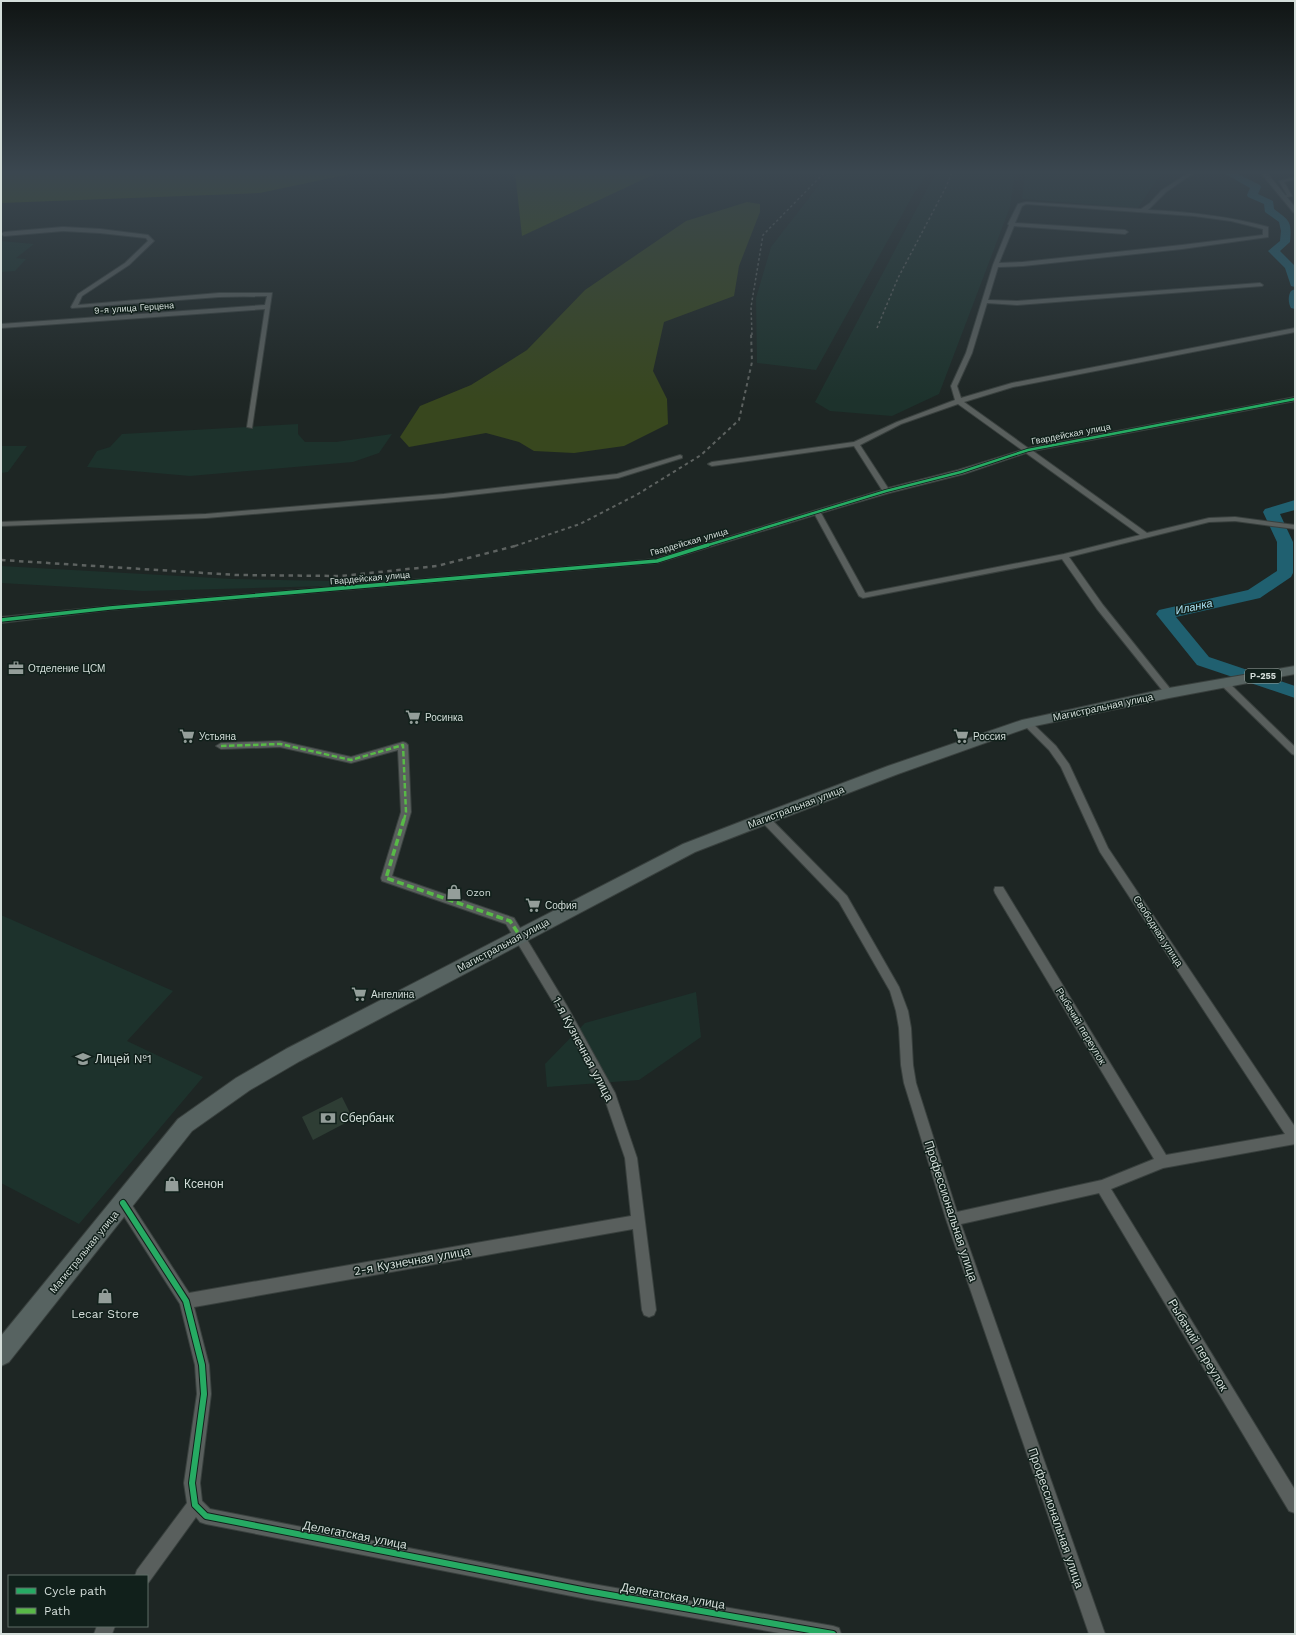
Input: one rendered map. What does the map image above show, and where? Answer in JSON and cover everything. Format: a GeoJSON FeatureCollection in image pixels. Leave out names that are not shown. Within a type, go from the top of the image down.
{"type":"FeatureCollection","features":[{"type":"Feature","properties":{"kind":"main road","name":"Р-255"},"geometry":{"type":"LineString","coordinates":[[1228,681],[1294,670]]}},
{"type":"Feature","properties":{"kind":"main road","name":"Магистральная улица"},"geometry":{"type":"LineString","coordinates":[[1,1354],[185,1125],[243,1084],[293,1055],[689,848],[894,770],[1027,724],[1228,681]]}},
{"type":"Feature","properties":{"kind":"street"},"geometry":{"type":"LineString","coordinates":[[143,248],[127,264],[80,295],[74,307],[219,295],[270,294],[250,427]]}},
{"type":"Feature","properties":{"kind":"street"},"geometry":{"type":"LineString","coordinates":[[1003,248],[984,301],[969,353],[954,386],[960,401],[1146,536]]}},
{"type":"Feature","properties":{"kind":"street"},"geometry":{"type":"LineString","coordinates":[[996,265],[1023,264],[1170,248]]}},
{"type":"Feature","properties":{"kind":"street"},"geometry":{"type":"LineString","coordinates":[[984,301],[1017,303],[1260,285]]}},
{"type":"Feature","properties":{"kind":"street","name":"9-я улица Герцена"},"geometry":{"type":"LineString","coordinates":[[1,326],[268,307]]}},
{"type":"Feature","properties":{"kind":"street"},"geometry":{"type":"LineString","coordinates":[[712,464],[856,444],[900,423],[960,401],[1012,386],[1295,330]]}},
{"type":"Feature","properties":{"kind":"street","name":"Гвардейская улица"},"geometry":{"type":"LineString","coordinates":[[1,620],[110,608],[656,561],[886,491],[961,472],[1028,450],[1295,399]]}},
{"type":"Feature","properties":{"kind":"street"},"geometry":{"type":"LineString","coordinates":[[856,444],[886,491]]}},
{"type":"Feature","properties":{"kind":"street"},"geometry":{"type":"LineString","coordinates":[[1,524],[206,516],[444,496],[618,476],[680,457]]}},
{"type":"Feature","properties":{"kind":"street"},"geometry":{"type":"LineString","coordinates":[[817,512],[863,596],[1064,556],[1209,520],[1262,522],[1295,527]]}},
{"type":"Feature","properties":{"kind":"street"},"geometry":{"type":"LineString","coordinates":[[1064,556],[1100,607],[1169,693]]}},
{"type":"Feature","properties":{"kind":"street"},"geometry":{"type":"LineString","coordinates":[[1228,681],[1295,752]]}},
{"type":"Feature","properties":{"kind":"street","name":"Свободная улица"},"geometry":{"type":"LineString","coordinates":[[1027,724],[1050,743],[1058,753],[1066,766],[1104,849],[1295,1138]]}},
{"type":"Feature","properties":{"kind":"street","name":"1-я Кузнечная улица"},"geometry":{"type":"LineString","coordinates":[[221,746],[280,744],[351,760],[403,745],[406,812],[386,878],[510,921],[520,936],[563,1009],[609,1093],[631,1158],[649,1310]]}},
{"type":"Feature","properties":{"kind":"street","name":"Профессиональная улица"},"geometry":{"type":"LineString","coordinates":[[764,819],[843,899],[895,990],[902,1011],[905,1028],[907,1065],[910,1083],[952,1219],[1097,1634]]}},
{"type":"Feature","properties":{"kind":"street","name":"Рыбачий переулок"},"geometry":{"type":"LineString","coordinates":[[999,890],[1163,1162]]}},
{"type":"Feature","properties":{"kind":"street"},"geometry":{"type":"LineString","coordinates":[[952,1219],[1102,1186],[1163,1162],[1295,1138]]}},
{"type":"Feature","properties":{"kind":"street","name":"Рыбачий переулок"},"geometry":{"type":"LineString","coordinates":[[1102,1186],[1295,1505]]}},
{"type":"Feature","properties":{"kind":"street"},"geometry":{"type":"LineString","coordinates":[[123,1203],[186,1301],[202,1365],[204,1394],[192,1483],[195,1505],[145,1575]]}},
{"type":"Feature","properties":{"kind":"street","name":"2-я Кузнечная улица"},"geometry":{"type":"LineString","coordinates":[[186,1301],[639,1220]]}},
{"type":"Feature","properties":{"kind":"street","name":"Делегатская улица"},"geometry":{"type":"LineString","coordinates":[[195,1505],[206,1516],[587,1591],[833,1634]]}},
{"type":"Feature","properties":{"kind":"shaded area"},"geometry":{"type":"Polygon","coordinates":[[[1,248],[28,248],[16,258],[26,259],[15,271],[1,272],[1,248]]]}},
{"type":"Feature","properties":{"kind":"shaded area"},"geometry":{"type":"Polygon","coordinates":[[[771,248],[883,248],[816,370],[757,363],[756,298],[771,248]]]}},
{"type":"Feature","properties":{"kind":"shaded area"},"geometry":{"type":"Polygon","coordinates":[[[896,248],[994,248],[939,394],[892,416],[830,411],[815,402],[896,248]]]}},
{"type":"Feature","properties":{"kind":"shaded area"},"geometry":{"type":"Polygon","coordinates":[[[298,424],[298,434],[305,442],[336,442],[392,434],[379,453],[353,462],[190,476],[87,467],[97,451],[110,447],[122,434],[298,424]]]}},
{"type":"Feature","properties":{"kind":"shaded area"},"geometry":{"type":"Polygon","coordinates":[[[1,446],[27,446],[8,472],[1,473],[1,446]]]}},
{"type":"Feature","properties":{"kind":"shaded area"},"geometry":{"type":"Polygon","coordinates":[[[1,566],[233,579],[331,581],[410,573],[409,579],[330,586],[143,591],[1,583],[1,566]]]}},
{"type":"Feature","properties":{"kind":"shaded area","name":"Лицей №1"},"geometry":{"type":"Polygon","coordinates":[[[1,915],[173,991],[127,1041],[203,1077],[79,1224],[1,1183],[1,915]]]}},
{"type":"Feature","properties":{"kind":"shaded area"},"geometry":{"type":"Polygon","coordinates":[[[696,992],[701,1037],[639,1080],[547,1087],[545,1064],[585,1023],[696,992]]]}},
{"type":"Feature","properties":{"kind":"green space"},"geometry":{"type":"Polygon","coordinates":[[[646,248],[746,248],[739,266],[734,296],[664,322],[653,371],[667,399],[668,424],[624,446],[574,453],[534,451],[519,442],[486,433],[409,447],[400,437],[420,406],[471,385],[527,350],[585,290],[646,248]]]}},
{"type":"Feature","properties":{"kind":"building","name":"Сбербанк"},"geometry":{"type":"Polygon","coordinates":[[[342,1097],[353,1119],[313,1140],[302,1117],[342,1097]]]}},
{"type":"Feature","properties":{"kind":"waterway","name":"Иланка"},"geometry":{"type":"LineString","coordinates":[[1277,248],[1274,251],[1290,267],[1295,284]]}},
{"type":"Feature","properties":{"kind":"waterway","name":"Иланка"},"geometry":{"type":"LineString","coordinates":[[1295,293],[1295,305]]}},
{"type":"Feature","properties":{"kind":"waterway","name":"Иланка"},"geometry":{"type":"LineString","coordinates":[[1295,505],[1271,512],[1285,542],[1285,573],[1254,594],[1165,614],[1203,661],[1295,692]]}},
{"type":"Feature","properties":{"kind":"railway"},"geometry":{"type":"LineString","coordinates":[[752,335],[751,307],[761,248]]}},
{"type":"Feature","properties":{"kind":"railway"},"geometry":{"type":"LineString","coordinates":[[877,328],[898,278],[914,248]]}},
{"type":"Feature","properties":{"kind":"railway"},"geometry":{"type":"LineString","coordinates":[[515,546],[580,524],[638,494],[701,455],[739,420],[752,362],[751,334]]}},
{"type":"Feature","properties":{"kind":"railway"},"geometry":{"type":"LineString","coordinates":[[1,560],[236,575],[341,576],[437,566],[519,545]]}},
{"type":"Feature","properties":{"kind":"marked path"},"geometry":{"type":"LineString","coordinates":[[221,746],[280,744],[351,760],[403,745],[406,812],[386,878],[510,921],[520,936]]}},
{"type":"Feature","properties":{"kind":"cycle path"},"geometry":{"type":"LineString","coordinates":[[1,620],[110,608],[657,561],[886,491],[961,472],[1028,450],[1295,399]]}},
{"type":"Feature","properties":{"kind":"cycle path"},"geometry":{"type":"LineString","coordinates":[[123,1203],[186,1301],[202,1365],[204,1394],[192,1483],[195,1505],[206,1516],[587,1591],[833,1634]]}},
{"type":"Feature","properties":{"kind":"place","name":"Отделение ЦСМ"},"geometry":{"type":"Point","coordinates":[16,668]}},
{"type":"Feature","properties":{"kind":"place","name":"Росинка"},"geometry":{"type":"Point","coordinates":[413,717]}},
{"type":"Feature","properties":{"kind":"place","name":"Устьяна"},"geometry":{"type":"Point","coordinates":[187,736]}},
{"type":"Feature","properties":{"kind":"place","name":"Россия"},"geometry":{"type":"Point","coordinates":[961,736]}},
{"type":"Feature","properties":{"kind":"place","name":"Ozon"},"geometry":{"type":"Point","coordinates":[454,892]}},
{"type":"Feature","properties":{"kind":"place","name":"София"},"geometry":{"type":"Point","coordinates":[533,905]}},
{"type":"Feature","properties":{"kind":"place","name":"Ангелина"},"geometry":{"type":"Point","coordinates":[359,994]}},
{"type":"Feature","properties":{"kind":"place","name":"Лицей №1"},"geometry":{"type":"Point","coordinates":[83,1059]}},
{"type":"Feature","properties":{"kind":"place","name":"Сбербанк"},"geometry":{"type":"Point","coordinates":[328,1118]}},
{"type":"Feature","properties":{"kind":"place","name":"Ксенон"},"geometry":{"type":"Point","coordinates":[172,1184]}},
{"type":"Feature","properties":{"kind":"place","name":"Lecar Store"},"geometry":{"type":"Point","coordinates":[105,1296]}}]}
